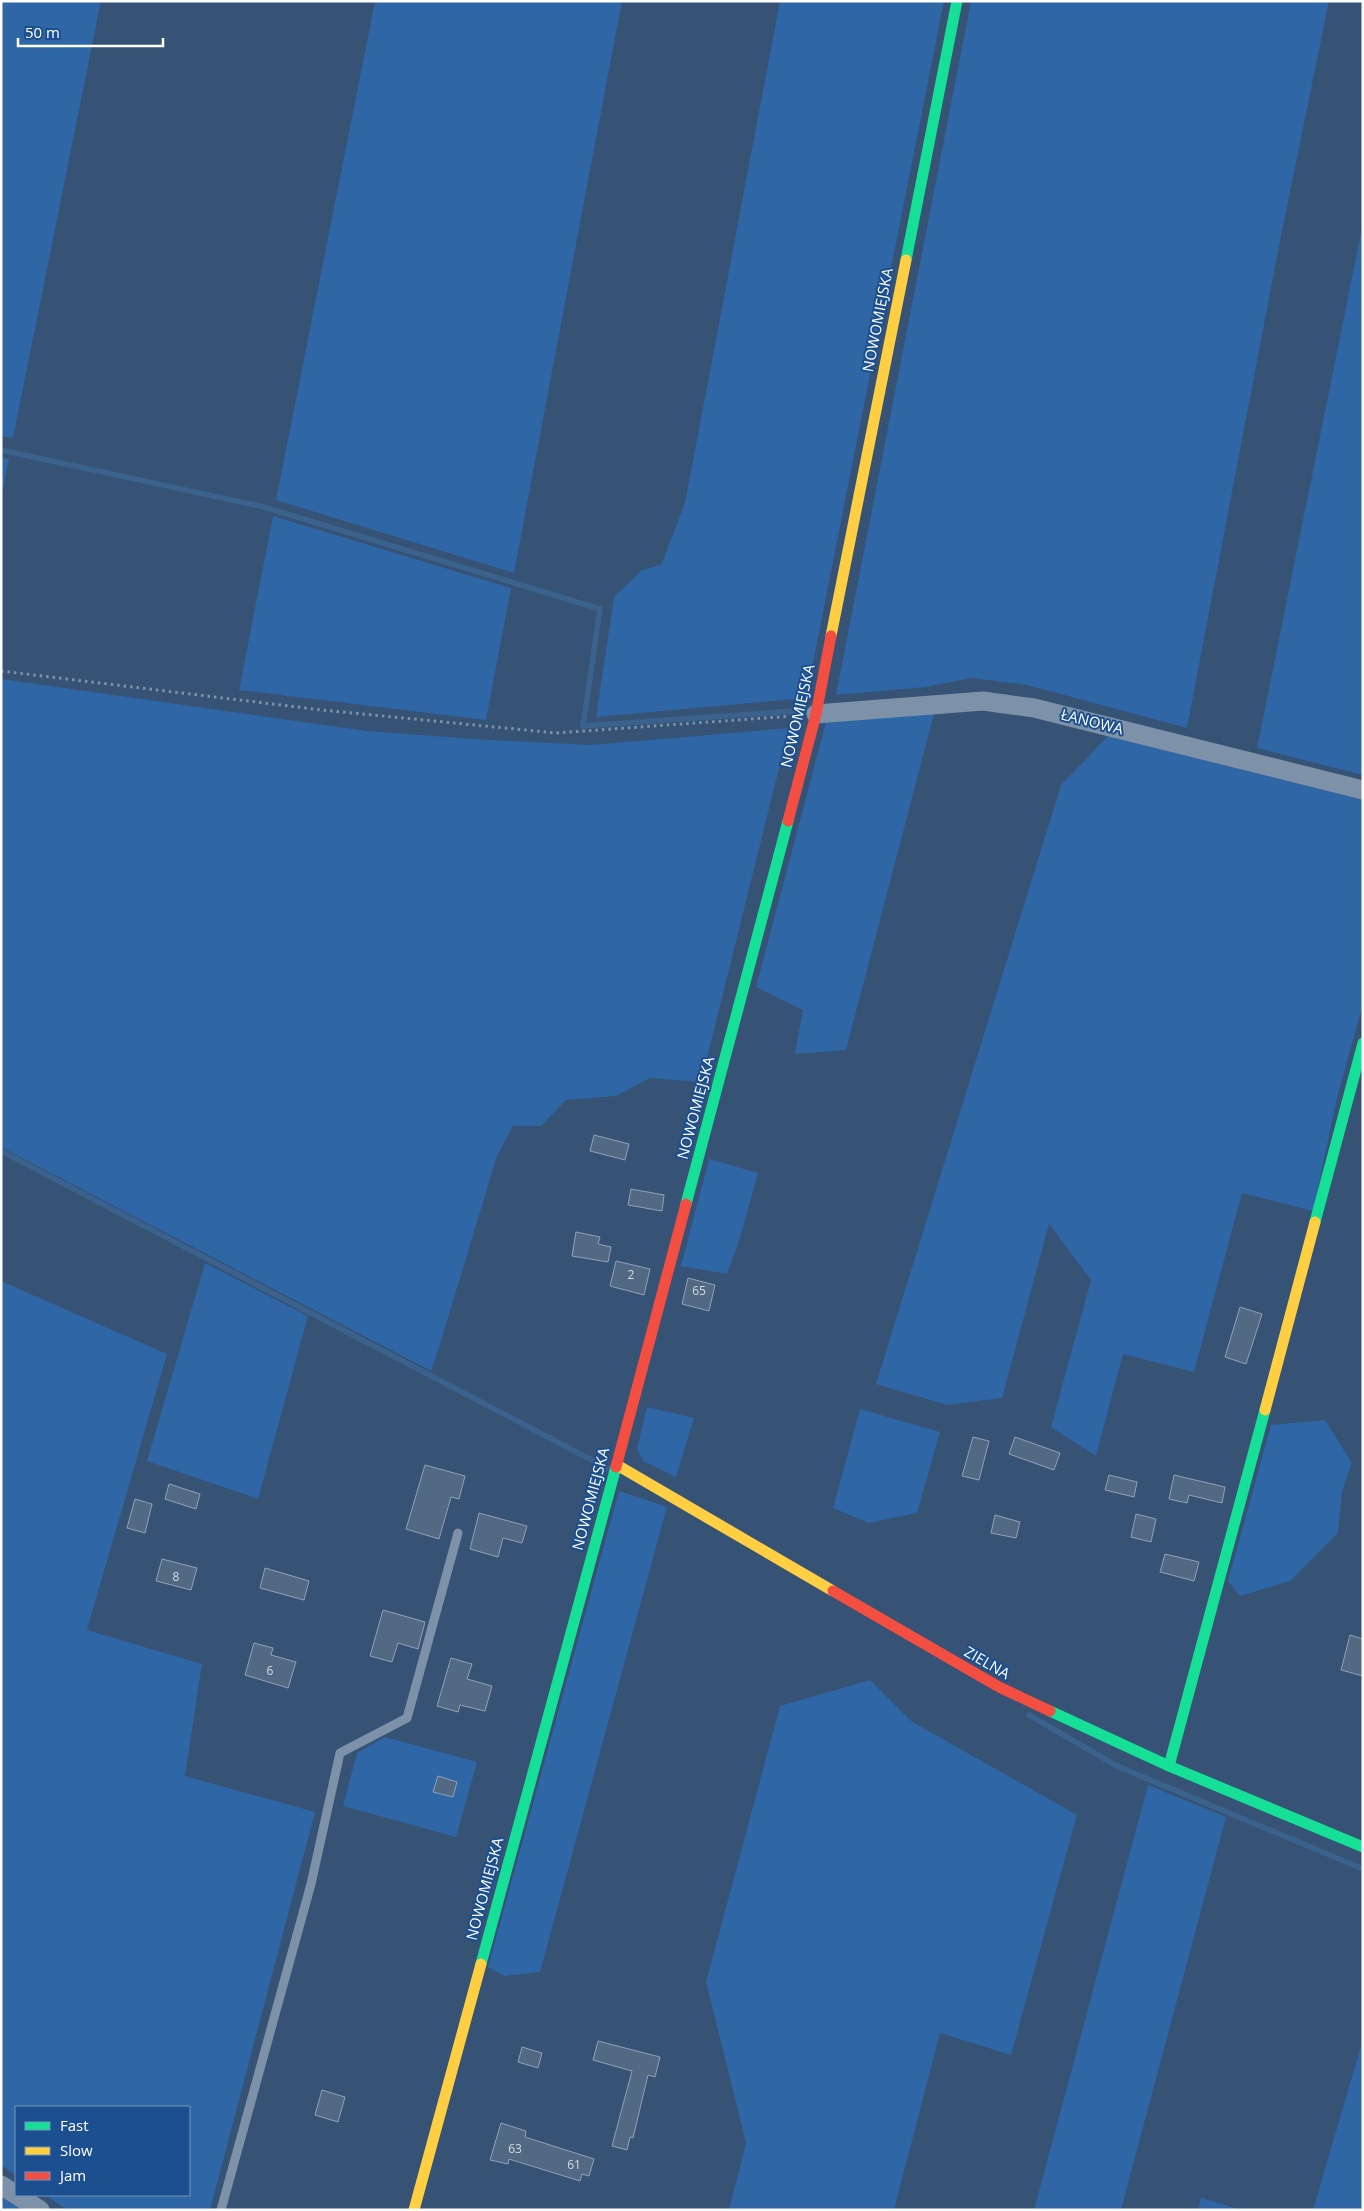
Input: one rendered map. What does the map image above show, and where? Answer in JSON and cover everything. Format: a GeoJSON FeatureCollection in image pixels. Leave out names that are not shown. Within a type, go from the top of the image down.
{"type":"FeatureCollection","features":[{"type":"Feature","properties":{"kind":"street","name":"NOWOMIEJSKA"},"geometry":{"type":"LineString","coordinates":[[414,2210],[617,1465],[817,709],[956,1]]}},
{"type":"Feature","properties":{"kind":"street","name":"ŁANOWA"},"geometry":{"type":"LineString","coordinates":[[817,709],[983,701],[1034,708],[1363,790]]}},
{"type":"Feature","properties":{"kind":"street"},"geometry":{"type":"LineString","coordinates":[[1169,1766],[1363,1043]]}},
{"type":"Feature","properties":{"kind":"street","name":"ZIELNA"},"geometry":{"type":"LineString","coordinates":[[617,1465],[999,1688],[1169,1766],[1363,1847]]}},
{"type":"Feature","properties":{"kind":"street"},"geometry":{"type":"LineString","coordinates":[[1,2185],[15,2194]]}},
{"type":"Feature","properties":{"kind":"street"},"geometry":{"type":"LineString","coordinates":[[18,2196],[40,2210]]}},
{"type":"Feature","properties":{"kind":"lane"},"geometry":{"type":"LineString","coordinates":[[221,2210],[311,1884],[340,1753],[408,1718],[458,1532]]}},
{"type":"Feature","properties":{"kind":"path"},"geometry":{"type":"LineString","coordinates":[[1,671],[322,710],[556,733],[817,709]]}},
{"type":"Feature","properties":{"kind":"shaded area"},"geometry":{"type":"Polygon","coordinates":[[[1,1],[101,1],[13,438],[1,436],[1,1]]]}},
{"type":"Feature","properties":{"kind":"shaded area"},"geometry":{"type":"Polygon","coordinates":[[[375,1],[622,1],[514,573],[276,500],[375,1]]]}},
{"type":"Feature","properties":{"kind":"shaded area"},"geometry":{"type":"Polygon","coordinates":[[[780,1],[944,1],[806,698],[596,717],[614,597],[642,570],[661,565],[685,503],[780,1]]]}},
{"type":"Feature","properties":{"kind":"shaded area"},"geometry":{"type":"Polygon","coordinates":[[[971,1],[1329,1],[1279,246],[1187,728],[1027,685],[972,678],[925,687],[836,695],[971,1]]]}},
{"type":"Feature","properties":{"kind":"shaded area"},"geometry":{"type":"Polygon","coordinates":[[[1363,223],[1363,775],[1257,748],[1363,223]]]}},
{"type":"Feature","properties":{"kind":"shaded area"},"geometry":{"type":"Polygon","coordinates":[[[1,457],[9,459],[1,498],[1,457]]]}},
{"type":"Feature","properties":{"kind":"shaded area"},"geometry":{"type":"Polygon","coordinates":[[[273,516],[511,588],[486,720],[239,690],[273,516]]]}},
{"type":"Feature","properties":{"kind":"shaded area"},"geometry":{"type":"Polygon","coordinates":[[[1,679],[367,731],[473,739],[591,745],[789,728],[701,1082],[650,1078],[616,1096],[566,1100],[541,1126],[513,1126],[497,1156],[431,1371],[1,1147],[1,679]]]}},
{"type":"Feature","properties":{"kind":"shaded area"},"geometry":{"type":"Polygon","coordinates":[[[935,710],[846,1050],[795,1054],[803,1010],[756,987],[826,722],[935,710]]]}},
{"type":"Feature","properties":{"kind":"shaded area"},"geometry":{"type":"Polygon","coordinates":[[[1111,733],[1363,794],[1363,1004],[1337,1098],[1313,1211],[1242,1193],[1194,1372],[1123,1354],[1096,1456],[1051,1427],[1091,1280],[1049,1224],[1002,1398],[947,1405],[876,1384],[1061,785],[1111,733]]]}},
{"type":"Feature","properties":{"kind":"shaded area"},"geometry":{"type":"Polygon","coordinates":[[[709,1159],[758,1173],[740,1238],[727,1274],[681,1266],[709,1159]]]}},
{"type":"Feature","properties":{"kind":"shaded area"},"geometry":{"type":"Polygon","coordinates":[[[205,1263],[308,1316],[258,1499],[147,1461],[205,1263]]]}},
{"type":"Feature","properties":{"kind":"shaded area"},"geometry":{"type":"Polygon","coordinates":[[[1,1281],[167,1354],[87,1630],[202,1664],[185,1776],[315,1812],[210,2210],[68,2210],[47,2196],[190,2196],[190,2106],[15,2106],[15,2174],[1,2165],[1,1281]]]}},
{"type":"Feature","properties":{"kind":"shaded area"},"geometry":{"type":"Polygon","coordinates":[[[647,1407],[694,1418],[676,1477],[643,1461],[637,1449],[647,1407]]]}},
{"type":"Feature","properties":{"kind":"shaded area"},"geometry":{"type":"Polygon","coordinates":[[[860,1409],[940,1432],[917,1513],[869,1523],[833,1508],[860,1409]]]}},
{"type":"Feature","properties":{"kind":"shaded area"},"geometry":{"type":"Polygon","coordinates":[[[1325,1420],[1352,1463],[1342,1491],[1338,1533],[1290,1581],[1240,1596],[1228,1581],[1271,1425],[1325,1420]]]}},
{"type":"Feature","properties":{"kind":"shaded area"},"geometry":{"type":"Polygon","coordinates":[[[619,1491],[667,1507],[540,1972],[504,1976],[488,1967],[619,1491]]]}},
{"type":"Feature","properties":{"kind":"shaded area"},"geometry":{"type":"Polygon","coordinates":[[[870,1680],[911,1721],[1077,1815],[1011,2055],[940,2033],[894,2210],[729,2210],[746,2143],[706,1982],[780,1706],[870,1680]]]}},
{"type":"Feature","properties":{"kind":"shaded area"},"geometry":{"type":"Polygon","coordinates":[[[385,1737],[477,1762],[456,1837],[343,1806],[357,1753],[385,1737]]]}},
{"type":"Feature","properties":{"kind":"shaded area"},"geometry":{"type":"Polygon","coordinates":[[[1148,1785],[1226,1817],[1121,2210],[1034,2210],[1148,1785]]]}},
{"type":"Feature","properties":{"kind":"shaded area"},"geometry":{"type":"Polygon","coordinates":[[[1363,2039],[1363,2210],[1313,2210],[1363,2039]]]}},
{"type":"Feature","properties":{"kind":"shaded area"},"geometry":{"type":"Polygon","coordinates":[[[1,2190],[33,2210],[1,2210],[1,2190]]]}},
{"type":"Feature","properties":{"kind":"shaded area"},"geometry":{"type":"Polygon","coordinates":[[[1202,2198],[1241,2210],[1198,2210],[1202,2198]]]}},
{"type":"Feature","properties":{"kind":"building"},"geometry":{"type":"Polygon","coordinates":[[[594,1135],[629,1144],[625,1160],[590,1151],[594,1135]]]}},
{"type":"Feature","properties":{"kind":"building"},"geometry":{"type":"Polygon","coordinates":[[[631,1189],[664,1195],[662,1211],[628,1205],[631,1189]]]}},
{"type":"Feature","properties":{"kind":"building"},"geometry":{"type":"Polygon","coordinates":[[[576,1232],[600,1237],[598,1244],[611,1247],[608,1262],[572,1256],[576,1232]]]}},
{"type":"Feature","properties":{"kind":"building"},"geometry":{"type":"Polygon","coordinates":[[[616,1261],[650,1269],[644,1295],[610,1286],[616,1261]]]}},
{"type":"Feature","properties":{"kind":"building"},"geometry":{"type":"Polygon","coordinates":[[[688,1278],[715,1285],[709,1311],[682,1304],[688,1278]]]}},
{"type":"Feature","properties":{"kind":"building"},"geometry":{"type":"Polygon","coordinates":[[[1240,1307],[1262,1314],[1246,1364],[1225,1357],[1240,1307]]]}},
{"type":"Feature","properties":{"kind":"building"},"geometry":{"type":"Polygon","coordinates":[[[973,1437],[989,1441],[979,1480],[962,1476],[973,1437]]]}},
{"type":"Feature","properties":{"kind":"building"},"geometry":{"type":"Polygon","coordinates":[[[1015,1437],[1060,1453],[1054,1470],[1009,1454],[1015,1437]]]}},
{"type":"Feature","properties":{"kind":"building"},"geometry":{"type":"Polygon","coordinates":[[[425,1465],[465,1476],[459,1499],[451,1497],[439,1539],[406,1529],[425,1465]]]}},
{"type":"Feature","properties":{"kind":"building"},"geometry":{"type":"Polygon","coordinates":[[[1109,1475],[1137,1482],[1134,1497],[1105,1490],[1109,1475]]]}},
{"type":"Feature","properties":{"kind":"building"},"geometry":{"type":"Polygon","coordinates":[[[1174,1475],[1225,1487],[1222,1503],[1189,1495],[1187,1503],[1169,1499],[1174,1475]]]}},
{"type":"Feature","properties":{"kind":"building"},"geometry":{"type":"Polygon","coordinates":[[[169,1484],[200,1494],[196,1509],[165,1499],[169,1484]]]}},
{"type":"Feature","properties":{"kind":"building"},"geometry":{"type":"Polygon","coordinates":[[[135,1499],[152,1504],[145,1533],[127,1528],[135,1499]]]}},
{"type":"Feature","properties":{"kind":"building"},"geometry":{"type":"Polygon","coordinates":[[[479,1513],[527,1526],[522,1543],[503,1538],[498,1557],[470,1549],[479,1513]]]}},
{"type":"Feature","properties":{"kind":"building"},"geometry":{"type":"Polygon","coordinates":[[[1136,1514],[1156,1519],[1151,1542],[1131,1537],[1136,1514]]]}},
{"type":"Feature","properties":{"kind":"building"},"geometry":{"type":"Polygon","coordinates":[[[995,1515],[1020,1522],[1016,1538],[991,1533],[995,1515]]]}},
{"type":"Feature","properties":{"kind":"building"},"geometry":{"type":"Polygon","coordinates":[[[1165,1554],[1199,1562],[1194,1581],[1160,1572],[1165,1554]]]}},
{"type":"Feature","properties":{"kind":"building"},"geometry":{"type":"Polygon","coordinates":[[[162,1559],[197,1568],[191,1590],[156,1581],[162,1559]]]}},
{"type":"Feature","properties":{"kind":"building"},"geometry":{"type":"Polygon","coordinates":[[[265,1568],[309,1581],[304,1600],[260,1588],[265,1568]]]}},
{"type":"Feature","properties":{"kind":"building"},"geometry":{"type":"Polygon","coordinates":[[[383,1610],[425,1622],[418,1649],[398,1643],[392,1662],[370,1656],[383,1610]]]}},
{"type":"Feature","properties":{"kind":"building"},"geometry":{"type":"Polygon","coordinates":[[[1350,1635],[1363,1639],[1363,1676],[1341,1670],[1350,1635]]]}},
{"type":"Feature","properties":{"kind":"building"},"geometry":{"type":"Polygon","coordinates":[[[254,1643],[273,1648],[271,1655],[296,1662],[288,1688],[245,1675],[254,1643]]]}},
{"type":"Feature","properties":{"kind":"building"},"geometry":{"type":"Polygon","coordinates":[[[451,1658],[472,1664],[467,1679],[492,1686],[485,1711],[460,1705],[458,1712],[437,1706],[451,1658]]]}},
{"type":"Feature","properties":{"kind":"building"},"geometry":{"type":"Polygon","coordinates":[[[438,1776],[457,1782],[453,1797],[433,1792],[438,1776]]]}},
{"type":"Feature","properties":{"kind":"building"},"geometry":{"type":"Polygon","coordinates":[[[598,2041],[660,2057],[655,2077],[648,2075],[633,2138],[630,2137],[627,2150],[612,2146],[632,2071],[593,2060],[598,2041]]]}},
{"type":"Feature","properties":{"kind":"building"},"geometry":{"type":"Polygon","coordinates":[[[522,2047],[542,2053],[538,2068],[518,2062],[522,2047]]]}},
{"type":"Feature","properties":{"kind":"building"},"geometry":{"type":"Polygon","coordinates":[[[322,2090],[345,2097],[338,2122],[315,2115],[322,2090]]]}},
{"type":"Feature","properties":{"kind":"building"},"geometry":{"type":"Polygon","coordinates":[[[501,2123],[526,2131],[525,2137],[594,2159],[589,2176],[582,2174],[580,2181],[509,2159],[508,2164],[490,2160],[501,2123]]]}},
{"type":"Feature","properties":{"kind":"waterway"},"geometry":{"type":"LineString","coordinates":[[1,450],[264,507],[600,609],[583,726],[810,710]]}},
{"type":"Feature","properties":{"kind":"waterway"},"geometry":{"type":"LineString","coordinates":[[1,1151],[609,1469]]}},
{"type":"Feature","properties":{"kind":"waterway"},"geometry":{"type":"LineString","coordinates":[[1029,1715],[1117,1766],[1363,1869]]}},
{"type":"Feature","properties":{"kind":"traffic: fast"},"geometry":{"type":"LineString","coordinates":[[906,260],[957,1]]}},
{"type":"Feature","properties":{"kind":"traffic: fast"},"geometry":{"type":"LineString","coordinates":[[686,1204],[788,821]]}},
{"type":"Feature","properties":{"kind":"traffic: fast"},"geometry":{"type":"LineString","coordinates":[[1315,1222],[1363,1043]]}},
{"type":"Feature","properties":{"kind":"traffic: fast"},"geometry":{"type":"LineString","coordinates":[[1169,1766],[1265,1410]]}},
{"type":"Feature","properties":{"kind":"traffic: fast"},"geometry":{"type":"LineString","coordinates":[[481,1964],[616,1467]]}},
{"type":"Feature","properties":{"kind":"traffic: fast"},"geometry":{"type":"LineString","coordinates":[[1050,1711],[1169,1766],[1363,1847]]}},
{"type":"Feature","properties":{"kind":"traffic: slow"},"geometry":{"type":"LineString","coordinates":[[831,636],[906,260]]}},
{"type":"Feature","properties":{"kind":"traffic: slow"},"geometry":{"type":"LineString","coordinates":[[1265,1410],[1315,1222]]}},
{"type":"Feature","properties":{"kind":"traffic: slow"},"geometry":{"type":"LineString","coordinates":[[617,1465],[833,1591]]}},
{"type":"Feature","properties":{"kind":"traffic: slow"},"geometry":{"type":"LineString","coordinates":[[414,2210],[481,1964]]}},
{"type":"Feature","properties":{"kind":"traffic: jam"},"geometry":{"type":"LineString","coordinates":[[788,821],[816,714],[831,636]]}},
{"type":"Feature","properties":{"kind":"traffic: jam"},"geometry":{"type":"LineString","coordinates":[[616,1467],[686,1204]]}},
{"type":"Feature","properties":{"kind":"traffic: jam"},"geometry":{"type":"LineString","coordinates":[[833,1591],[999,1687],[1050,1711]]}}]}
